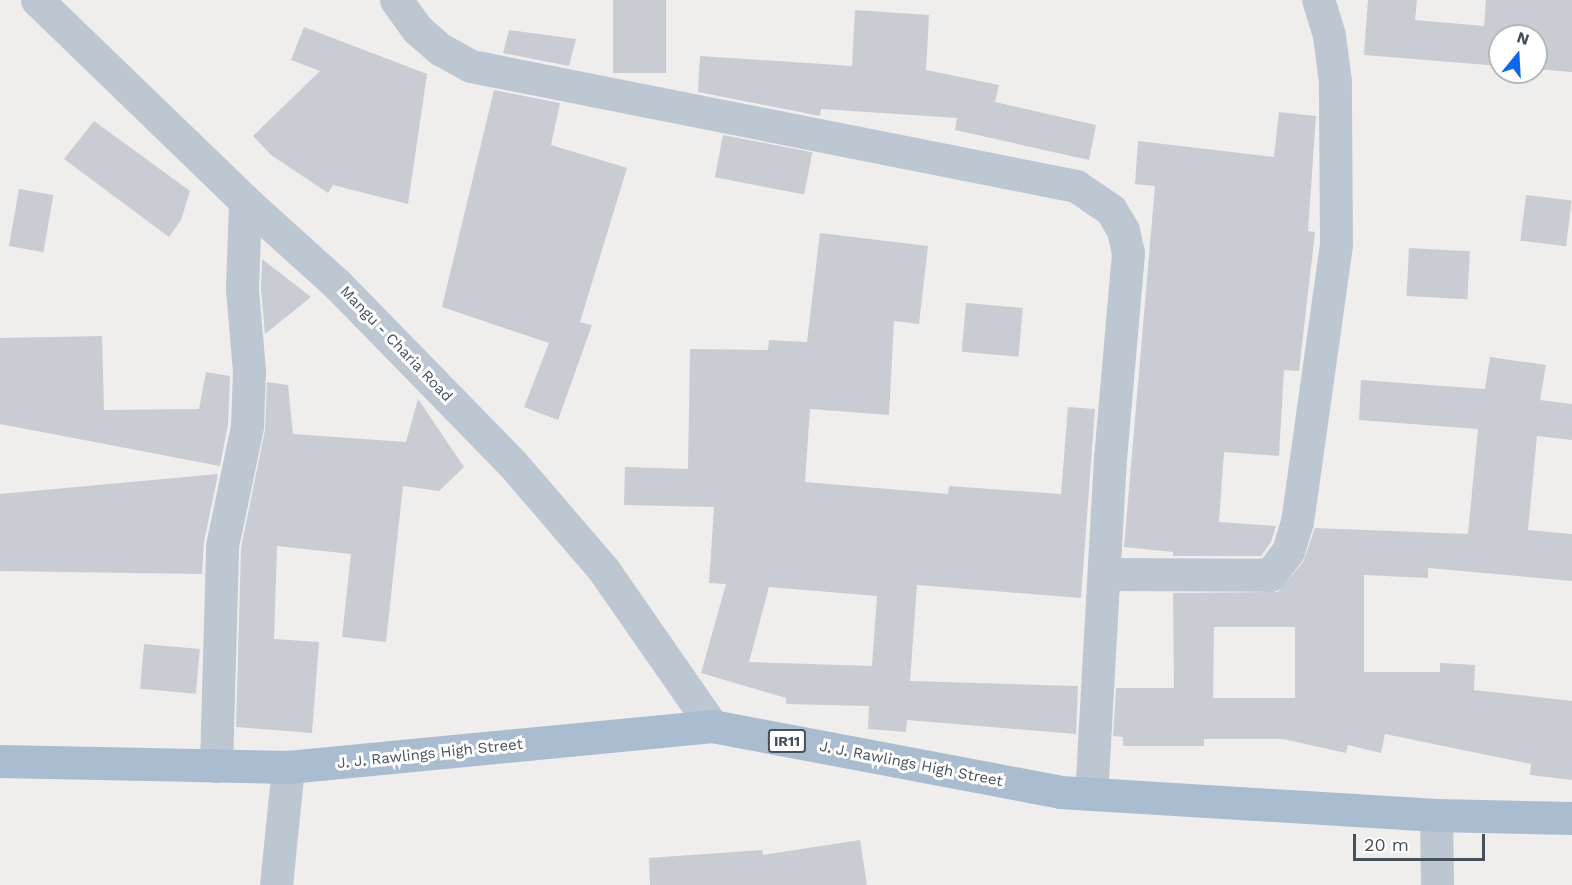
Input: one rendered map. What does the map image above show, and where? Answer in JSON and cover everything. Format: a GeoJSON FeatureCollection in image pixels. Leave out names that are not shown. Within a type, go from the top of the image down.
{"type":"FeatureCollection","features":[{"type":"Feature","properties":{"kind":"main road","name":"J. J. Rawlings High Street"},"geometry":{"type":"LineString","coordinates":[[0,761],[288,767],[712,726],[1060,792],[1436,815],[1572,818]]}},
{"type":"Feature","properties":{"kind":"street","name":"Mangu - Charia Road"},"geometry":{"type":"LineString","coordinates":[[37,0],[245,201],[338,285],[511,462],[603,570],[712,726]]}},
{"type":"Feature","properties":{"kind":"street"},"geometry":{"type":"LineString","coordinates":[[396,0],[418,30],[440,49],[471,66],[1076,186],[1111,210],[1123,230],[1128,253],[1110,457],[1106,574],[1091,793]]}},
{"type":"Feature","properties":{"kind":"street"},"geometry":{"type":"LineString","coordinates":[[1106,574],[1270,575],[1288,551],[1297,522],[1336,244],[1335,82],[1329,34],[1317,0]]}},
{"type":"Feature","properties":{"kind":"street"},"geometry":{"type":"LineString","coordinates":[[216,766],[222,546],[247,426],[249,371],[242,289],[245,201]]}},
{"type":"Feature","properties":{"kind":"street"},"geometry":{"type":"LineString","coordinates":[[276,885],[288,767]]}},
{"type":"Feature","properties":{"kind":"street"},"geometry":{"type":"LineString","coordinates":[[1436,815],[1437,885]]}},
{"type":"Feature","properties":{"kind":"building"},"geometry":{"type":"Polygon","coordinates":[[[613,0],[666,0],[666,73],[613,73],[613,0]]]}},
{"type":"Feature","properties":{"kind":"building"},"geometry":{"type":"Polygon","coordinates":[[[1368,0],[1417,0],[1415,20],[1484,26],[1486,0],[1572,0],[1572,72],[1548,70],[1548,24],[1488,24],[1488,65],[1364,55],[1368,0]]]}},
{"type":"Feature","properties":{"kind":"building"},"geometry":{"type":"Polygon","coordinates":[[[855,10],[929,15],[926,70],[999,85],[995,102],[1096,125],[1089,160],[955,130],[957,118],[821,109],[820,116],[698,92],[700,56],[852,66],[855,10]]]}},
{"type":"Feature","properties":{"kind":"building"},"geometry":{"type":"Polygon","coordinates":[[[304,27],[427,74],[408,204],[333,185],[328,193],[271,155],[253,136],[320,71],[291,60],[304,27]]]}},
{"type":"Feature","properties":{"kind":"building"},"geometry":{"type":"Polygon","coordinates":[[[509,30],[576,39],[569,66],[503,53],[509,30]]]}},
{"type":"Feature","properties":{"kind":"building"},"geometry":{"type":"Polygon","coordinates":[[[494,90],[560,103],[551,145],[627,168],[580,322],[592,325],[558,420],[524,407],[549,343],[442,307],[494,90]]]}},
{"type":"Feature","properties":{"kind":"building"},"geometry":{"type":"Polygon","coordinates":[[[1279,112],[1316,116],[1308,231],[1315,232],[1299,371],[1284,370],[1279,456],[1224,452],[1219,522],[1276,526],[1271,542],[1261,556],[1173,556],[1173,552],[1124,547],[1155,186],[1135,184],[1138,141],[1274,157],[1279,112]]]}},
{"type":"Feature","properties":{"kind":"building"},"geometry":{"type":"Polygon","coordinates":[[[94,121],[190,191],[181,220],[169,237],[64,159],[94,121]]]}},
{"type":"Feature","properties":{"kind":"building"},"geometry":{"type":"Polygon","coordinates":[[[723,135],[812,152],[804,195],[715,177],[723,135]]]}},
{"type":"Feature","properties":{"kind":"building"},"geometry":{"type":"Polygon","coordinates":[[[19,189],[53,195],[43,252],[9,246],[19,189]]]}},
{"type":"Feature","properties":{"kind":"building"},"geometry":{"type":"Polygon","coordinates":[[[1526,195],[1572,201],[1566,246],[1520,241],[1526,195]]]}},
{"type":"Feature","properties":{"kind":"building"},"geometry":{"type":"Polygon","coordinates":[[[820,233],[928,246],[919,324],[894,321],[889,415],[810,409],[805,482],[948,494],[949,486],[1061,494],[1068,407],[1095,409],[1081,598],[917,585],[910,681],[1078,686],[1076,734],[907,720],[906,732],[868,729],[869,706],[786,704],[786,698],[701,673],[726,584],[709,583],[714,507],[624,505],[625,467],[688,469],[690,349],[768,350],[769,340],[807,342],[820,233]],[[769,587],[749,662],[872,666],[877,596],[769,587]]]}},
{"type":"Feature","properties":{"kind":"building"},"geometry":{"type":"Polygon","coordinates":[[[1409,248],[1470,251],[1467,299],[1406,296],[1409,248]]]}},
{"type":"Feature","properties":{"kind":"building"},"geometry":{"type":"Polygon","coordinates":[[[262,259],[311,297],[265,334],[261,289],[262,259]]]}},
{"type":"Feature","properties":{"kind":"building"},"geometry":{"type":"Polygon","coordinates":[[[966,303],[1023,308],[1019,357],[962,352],[966,303]]]}},
{"type":"Feature","properties":{"kind":"building"},"geometry":{"type":"Polygon","coordinates":[[[102,336],[104,410],[199,409],[206,372],[230,376],[228,424],[220,466],[0,424],[0,338],[102,336]]]}},
{"type":"Feature","properties":{"kind":"building"},"geometry":{"type":"Polygon","coordinates":[[[1490,357],[1546,365],[1540,400],[1572,404],[1572,440],[1537,436],[1528,530],[1572,534],[1572,581],[1428,568],[1428,578],[1364,575],[1364,672],[1440,672],[1440,663],[1475,665],[1474,690],[1572,701],[1572,780],[1530,775],[1531,764],[1385,734],[1381,753],[1348,745],[1346,753],[1283,739],[1204,739],[1204,746],[1123,746],[1123,737],[1113,736],[1116,688],[1174,688],[1173,593],[1278,592],[1303,562],[1315,528],[1468,534],[1478,429],[1359,420],[1361,380],[1485,389],[1490,357]],[[1214,627],[1213,698],[1295,698],[1295,627],[1214,627]]]}},
{"type":"Feature","properties":{"kind":"building"},"geometry":{"type":"Polygon","coordinates":[[[267,382],[288,385],[293,434],[406,442],[418,399],[464,467],[439,491],[403,486],[386,642],[342,637],[351,554],[277,546],[274,639],[319,642],[312,733],[236,727],[241,548],[265,430],[267,382]]]}},
{"type":"Feature","properties":{"kind":"building"},"geometry":{"type":"Polygon","coordinates":[[[218,474],[204,542],[202,574],[0,571],[0,494],[218,474]]]}},
{"type":"Feature","properties":{"kind":"building"},"geometry":{"type":"Polygon","coordinates":[[[144,644],[200,649],[196,694],[140,689],[144,644]]]}},
{"type":"Feature","properties":{"kind":"building"},"geometry":{"type":"Polygon","coordinates":[[[860,840],[867,885],[650,885],[649,858],[762,850],[763,855],[860,840]]]}}]}
